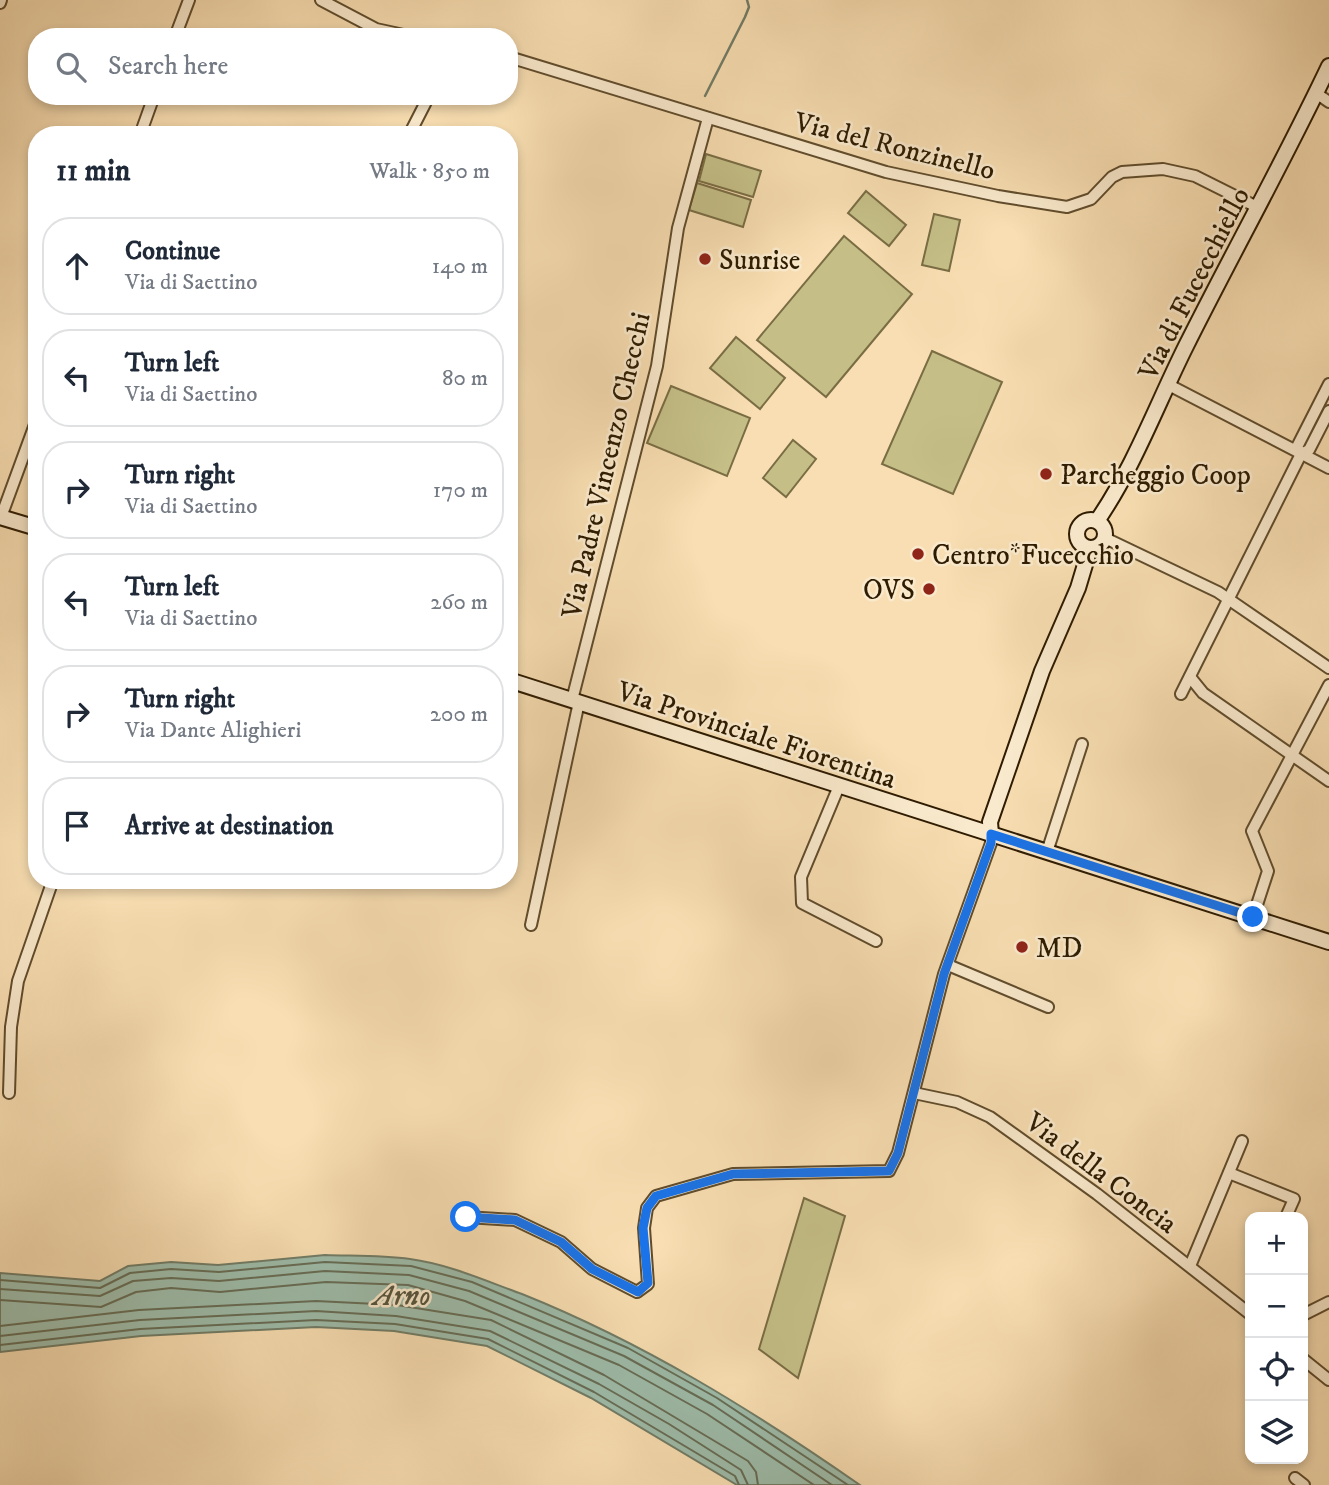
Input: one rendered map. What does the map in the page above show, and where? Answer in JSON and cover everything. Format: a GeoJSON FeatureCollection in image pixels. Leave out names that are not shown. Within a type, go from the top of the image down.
{"type":"FeatureCollection","features":[{"type":"Feature","properties":{"kind":"main road","name":"Via di Fucecchiello"},"geometry":{"type":"LineString","coordinates":[[991,834],[990,822],[1042,671],[1082,579],[1090,548],[1079,541],[1077,532],[1084,521],[1097,521],[1122,481],[1167,384],[1329,66]]}},
{"type":"Feature","properties":{"kind":"main road"},"geometry":{"type":"LineString","coordinates":[[1,517],[28,525]]}},
{"type":"Feature","properties":{"kind":"main road"},"geometry":{"type":"LineString","coordinates":[[1090,548],[1099,546],[1105,538],[1103,527],[1097,521]]}},
{"type":"Feature","properties":{"kind":"main road","name":"Via Provinciale Fiorentina"},"geometry":{"type":"LineString","coordinates":[[518,683],[1329,942]]}},
{"type":"Feature","properties":{"kind":"street"},"geometry":{"type":"LineString","coordinates":[[179,28],[189,0]]}},
{"type":"Feature","properties":{"kind":"street"},"geometry":{"type":"LineString","coordinates":[[321,0],[374,28]]}},
{"type":"Feature","properties":{"kind":"street","name":"Via del Ronzinello"},"geometry":{"type":"LineString","coordinates":[[518,60],[886,172],[1067,208],[1091,199],[1112,177],[1122,172],[1150,168],[1195,176],[1259,208]]}},
{"type":"Feature","properties":{"kind":"street"},"geometry":{"type":"LineString","coordinates":[[1316,93],[1329,102]]}},
{"type":"Feature","properties":{"kind":"street"},"geometry":{"type":"LineString","coordinates":[[143,126],[151,105]]}},
{"type":"Feature","properties":{"kind":"street"},"geometry":{"type":"LineString","coordinates":[[414,126],[424,105]]}},
{"type":"Feature","properties":{"kind":"street","name":"Via Padre Vincenzo Checchi"},"geometry":{"type":"LineString","coordinates":[[531,925],[576,701],[657,366],[678,228],[708,118]]}},
{"type":"Feature","properties":{"kind":"street"},"geometry":{"type":"LineString","coordinates":[[1167,384],[1329,468]]}},
{"type":"Feature","properties":{"kind":"street"},"geometry":{"type":"LineString","coordinates":[[1301,454],[1297,447],[1329,384]]}},
{"type":"Feature","properties":{"kind":"street"},"geometry":{"type":"LineString","coordinates":[[1181,694],[1301,454],[1309,450],[1329,411]]}},
{"type":"Feature","properties":{"kind":"street"},"geometry":{"type":"LineString","coordinates":[[1,517],[28,444]]}},
{"type":"Feature","properties":{"kind":"street"},"geometry":{"type":"LineString","coordinates":[[1105,538],[1218,592],[1329,668]]}},
{"type":"Feature","properties":{"kind":"street"},"geometry":{"type":"LineString","coordinates":[[1190,677],[1203,693],[1329,781]]}},
{"type":"Feature","properties":{"kind":"street"},"geometry":{"type":"LineString","coordinates":[[1253,917],[1268,871],[1252,831],[1290,754],[1329,685]]}},
{"type":"Feature","properties":{"kind":"street"},"geometry":{"type":"LineString","coordinates":[[1047,852],[1082,744]]}},
{"type":"Feature","properties":{"kind":"street"},"geometry":{"type":"LineString","coordinates":[[839,786],[801,877],[802,903],[876,941]]}},
{"type":"Feature","properties":{"kind":"street"},"geometry":{"type":"LineString","coordinates":[[466,1217],[515,1220],[561,1242],[592,1269],[638,1292],[648,1283],[643,1228],[647,1208],[656,1196],[733,1174],[885,1173],[894,1163],[948,965],[991,843],[991,834]]}},
{"type":"Feature","properties":{"kind":"street"},"geometry":{"type":"LineString","coordinates":[[9,1093],[11,1027],[19,981],[50,889]]}},
{"type":"Feature","properties":{"kind":"street"},"geometry":{"type":"LineString","coordinates":[[948,965],[1048,1007]]}},
{"type":"Feature","properties":{"kind":"street","name":"Via della Concia"},"geometry":{"type":"LineString","coordinates":[[914,1093],[957,1102],[990,1117],[1190,1266],[1245,1310]]}},
{"type":"Feature","properties":{"kind":"street"},"geometry":{"type":"LineString","coordinates":[[1190,1266],[1242,1142]]}},
{"type":"Feature","properties":{"kind":"street"},"geometry":{"type":"LineString","coordinates":[[1228,1173],[1294,1199],[1288,1212]]}},
{"type":"Feature","properties":{"kind":"street"},"geometry":{"type":"LineString","coordinates":[[1308,1312],[1329,1301]]}},
{"type":"Feature","properties":{"kind":"street"},"geometry":{"type":"LineString","coordinates":[[1239,1306],[1245,1302]]}},
{"type":"Feature","properties":{"kind":"street"},"geometry":{"type":"LineString","coordinates":[[1308,1363],[1329,1380]]}},
{"type":"Feature","properties":{"kind":"shaded area"},"geometry":{"type":"Polygon","coordinates":[[[706,154],[761,171],[753,197],[699,181],[706,154]]]}},
{"type":"Feature","properties":{"kind":"shaded area"},"geometry":{"type":"Polygon","coordinates":[[[697,183],[751,200],[743,227],[689,210],[697,183]]]}},
{"type":"Feature","properties":{"kind":"shaded area"},"geometry":{"type":"Polygon","coordinates":[[[866,191],[906,225],[889,246],[848,213],[866,191]]]}},
{"type":"Feature","properties":{"kind":"shaded area"},"geometry":{"type":"Polygon","coordinates":[[[934,214],[960,220],[949,271],[922,265],[934,214]]]}},
{"type":"Feature","properties":{"kind":"shaded area"},"geometry":{"type":"Polygon","coordinates":[[[844,236],[912,294],[826,397],[757,340],[844,236]]]}},
{"type":"Feature","properties":{"kind":"shaded area"},"geometry":{"type":"Polygon","coordinates":[[[736,337],[785,378],[760,409],[710,368],[736,337]]]}},
{"type":"Feature","properties":{"kind":"shaded area"},"geometry":{"type":"Polygon","coordinates":[[[932,351],[1002,382],[953,494],[882,464],[932,351]]]}},
{"type":"Feature","properties":{"kind":"shaded area"},"geometry":{"type":"Polygon","coordinates":[[[671,386],[750,418],[727,476],[647,443],[671,386]]]}},
{"type":"Feature","properties":{"kind":"shaded area"},"geometry":{"type":"Polygon","coordinates":[[[793,440],[816,459],[786,497],[763,478],[793,440]]]}},
{"type":"Feature","properties":{"kind":"shaded area"},"geometry":{"type":"Polygon","coordinates":[[[804,1198],[845,1216],[798,1378],[759,1349],[804,1198]]]}},
{"type":"Feature","properties":{"kind":"water","name":"Arno"},"geometry":{"type":"Polygon","coordinates":[[[325,1255],[378,1256],[424,1261],[522,1294],[567,1313],[696,1380],[779,1430],[860,1485],[737,1485],[591,1398],[487,1346],[394,1331],[316,1327],[141,1336],[0,1352],[0,1273],[100,1281],[128,1266],[171,1262],[218,1265],[325,1255]]]}},
{"type":"Feature","properties":{"kind":"waterway"},"geometry":{"type":"LineString","coordinates":[[705,96],[745,17],[749,7],[747,0]]}},
{"type":"Feature","properties":{"kind":"place","name":"Sunrise"},"geometry":{"type":"Point","coordinates":[705,259]}},
{"type":"Feature","properties":{"kind":"place","name":"Parcheggio Coop"},"geometry":{"type":"Point","coordinates":[1046,474]}},
{"type":"Feature","properties":{"kind":"place","name":"Centro*Fucecchio"},"geometry":{"type":"Point","coordinates":[918,554]}},
{"type":"Feature","properties":{"kind":"place","name":"OVS"},"geometry":{"type":"Point","coordinates":[929,589]}},
{"type":"Feature","properties":{"kind":"place","name":"MD"},"geometry":{"type":"Point","coordinates":[1022,947]}},
{"type":"Feature","properties":{"kind":"route"},"geometry":{"type":"LineString","coordinates":[[466,1217],[515,1220],[561,1242],[592,1269],[638,1292],[648,1283],[643,1228],[647,1208],[656,1196],[733,1174],[889,1171],[898,1153],[944,974],[991,843],[991,834],[1253,917]]}}]}
